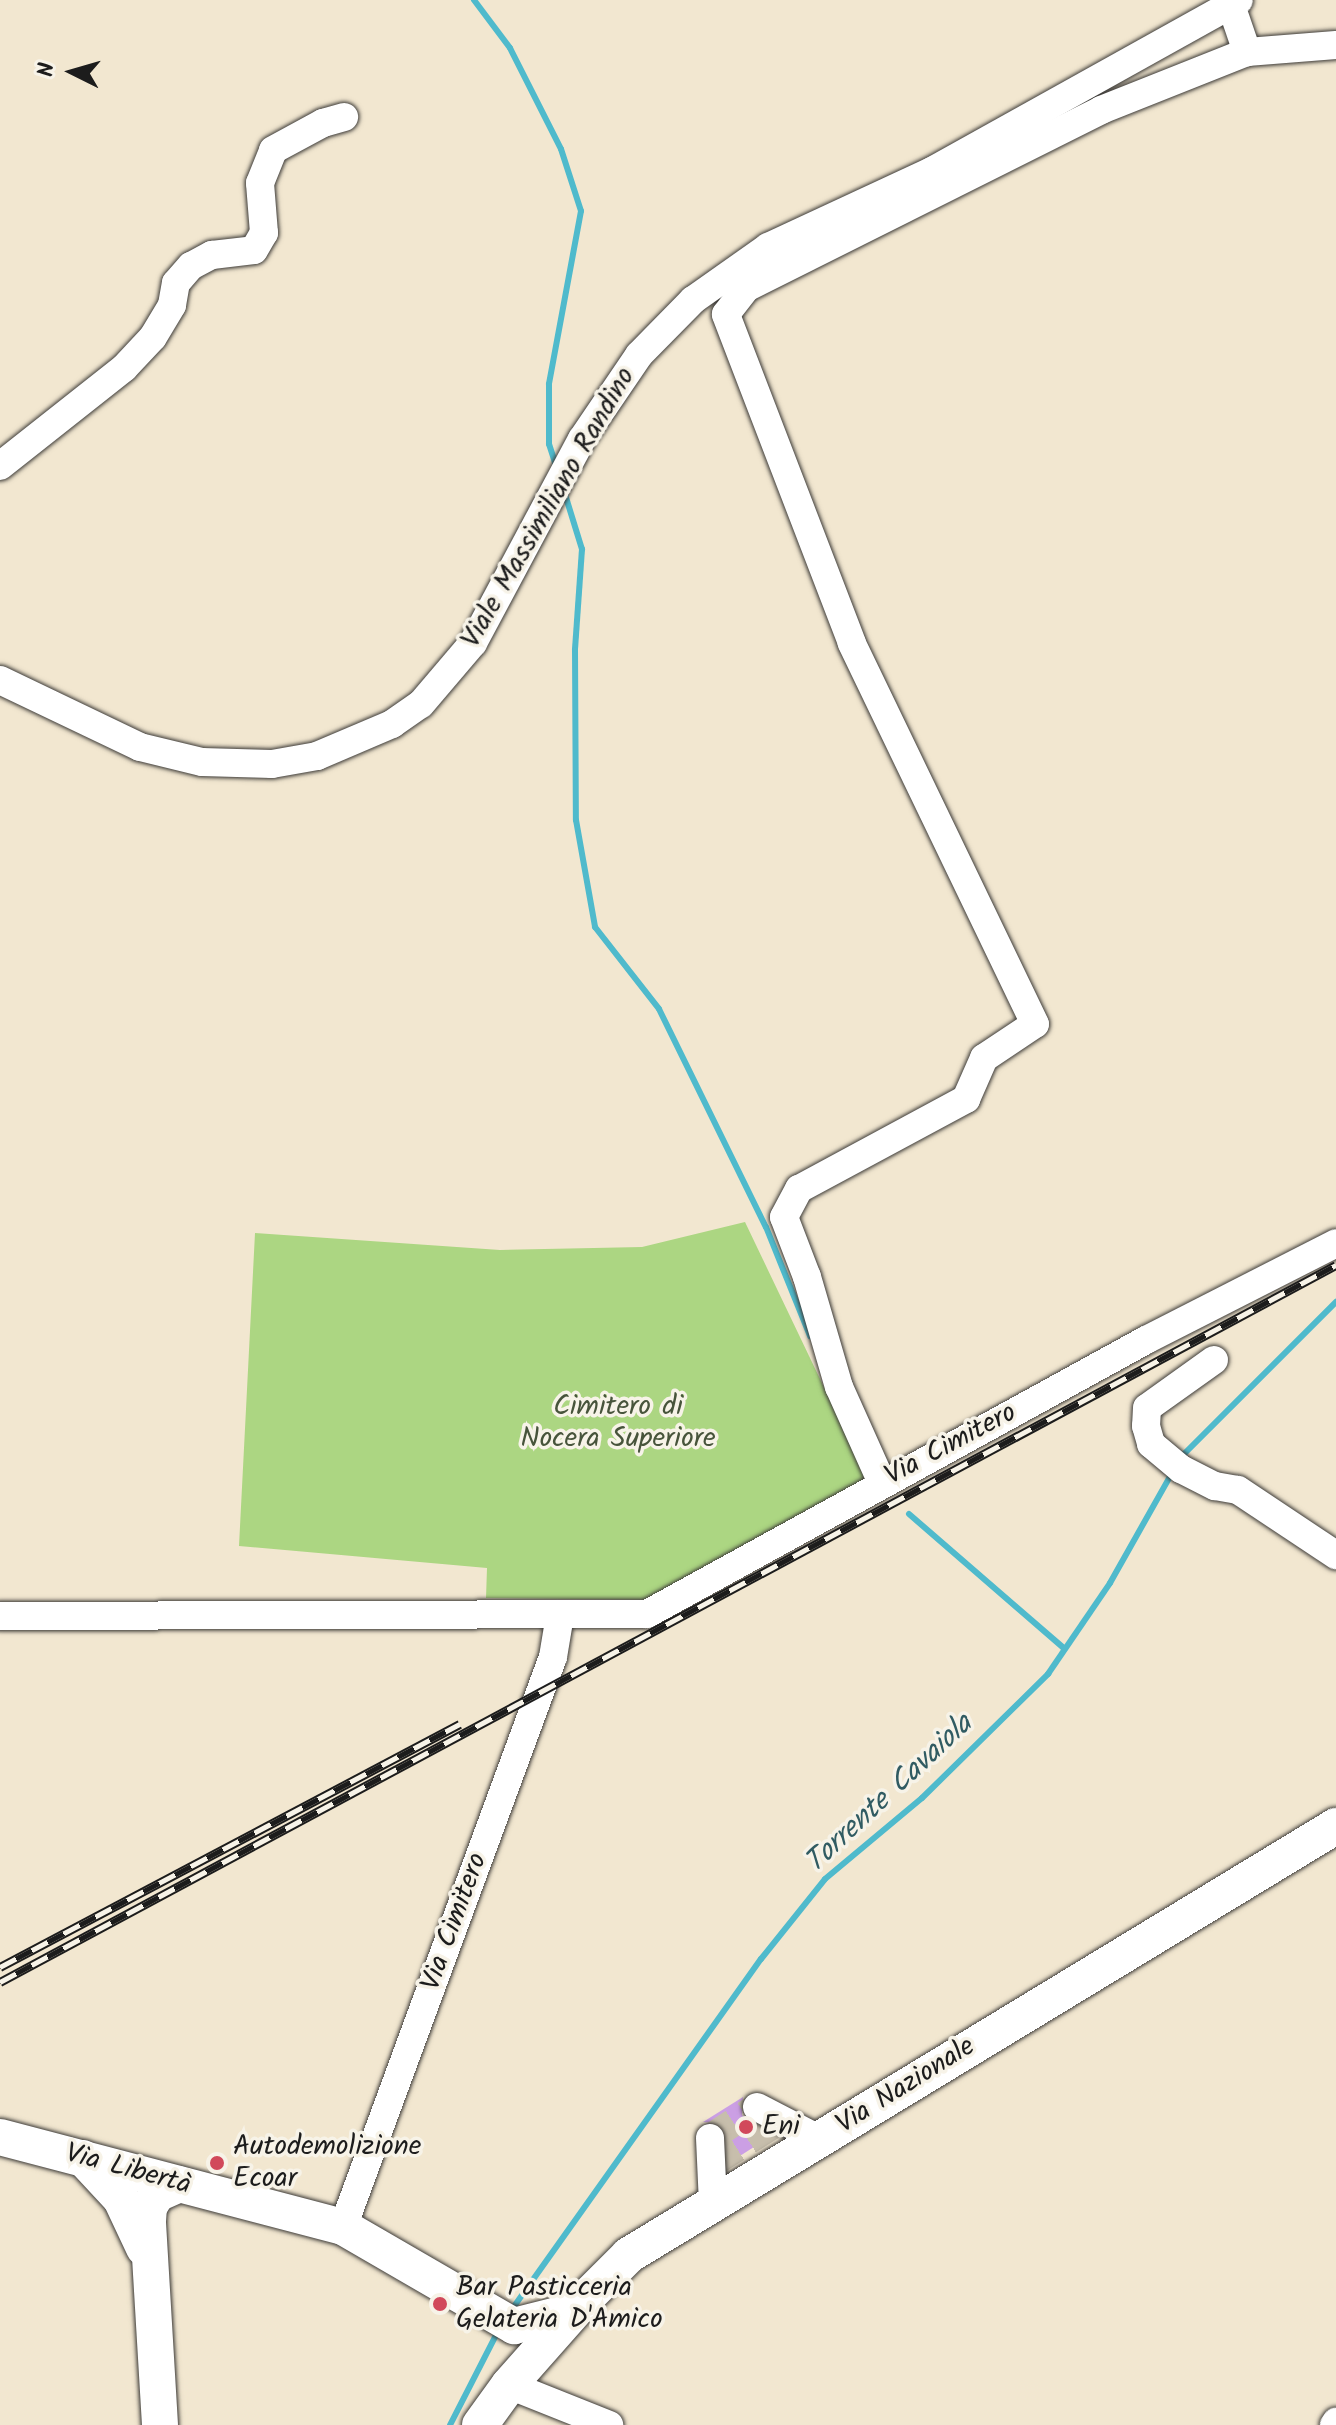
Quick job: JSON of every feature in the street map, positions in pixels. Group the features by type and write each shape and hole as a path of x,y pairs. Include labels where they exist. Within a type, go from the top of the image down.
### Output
{"main road":[{"name":"Via Nazionale","path":"480,2425 509,2385 585,2299 629,2255 1336,1826"},
{"name":"Via Libertà","path":"0,2137 343,2227 499,2316"},
{"path":"83,2158 121,2199 153,2270"},
{"path":"160,2425 149,2207 157,2194 179,2184"},
{"path":"509,2385 516,2359 499,2316 557,2315 585,2299"}],"street":[{"path":"1235,2 1247,52"},
{"name":"Viale Massimiliano Randino","path":"0,680 140,747 202,762 272,764 317,756 392,724 421,704 443,682 473,643 582,439 639,355 693,300 768,247 932,171 1235,2"},
{"path":"882,1483 839,1387 807,1277 784,1217 799,1189 966,1099 984,1058 1035,1024 852,643 726,314 746,288 1101,110 1247,52 1336,45"},
{"path":"0,466 124,368 153,337 172,305 176,283 191,266 212,255 254,250 264,233 260,183 273,150 323,123 344,117"},
{"name":"Via Cimitero","path":"0,1616 647,1614 1146,1340 1336,1243"},
{"path":"1214,1360 1147,1408 1146,1426 1151,1444 1173,1464 1215,1486 1238,1490 1336,1555"},
{"name":"Via Cimitero","path":"343,2227 553,1657 560,1615"},
{"path":"757,2107 819,2139"},
{"path":"710,2138 713,2204"},
{"path":"509,2385 609,2425"}],"green space":[{"name":"Cimitero di Nocera Superiore","path":"745,1222 864,1471 865,1482 663,1600 486,1598 487,1568 239,1546 255,1233 500,1250 642,1247"}],"building":[{"path":"743,2097 742,2115 762,2129 768,2138 729,2163 725,2130 717,2123 703,2122"}],"waterway":[{"path":"474,0 510,48 561,149 581,211 549,384 549,444 557,469"},
{"path":"564,491 582,549 575,650 576,820 595,927 659,1009 766,1227 810,1336"},
{"name":"Torrente Cavaiola","path":"1180,1458 1336,1302"},
{"name":"Torrente Cavaiola","path":"510,2312 761,1959 825,1879 922,1798 1048,1674 1110,1583 1173,1471"},
{"path":"909,1514 1065,1649"},
{"name":"Torrente Cavaiola","path":"450,2425 498,2331"}],"tunnel":[{"path":"710,2138 757,2107"},
{"path":"713,2163 781,2120"}],"railway":[{"path":"0,1982 1336,1265"},
{"path":"0,1967 460,1724"}],"place":[{"name":"Eni","path":"746,2127"},
{"name":"Autodemolizione Ecoar","path":"217,2163"},
{"name":"Bar Pasticceria Gelateria D'Amico","path":"440,2304"}]}
